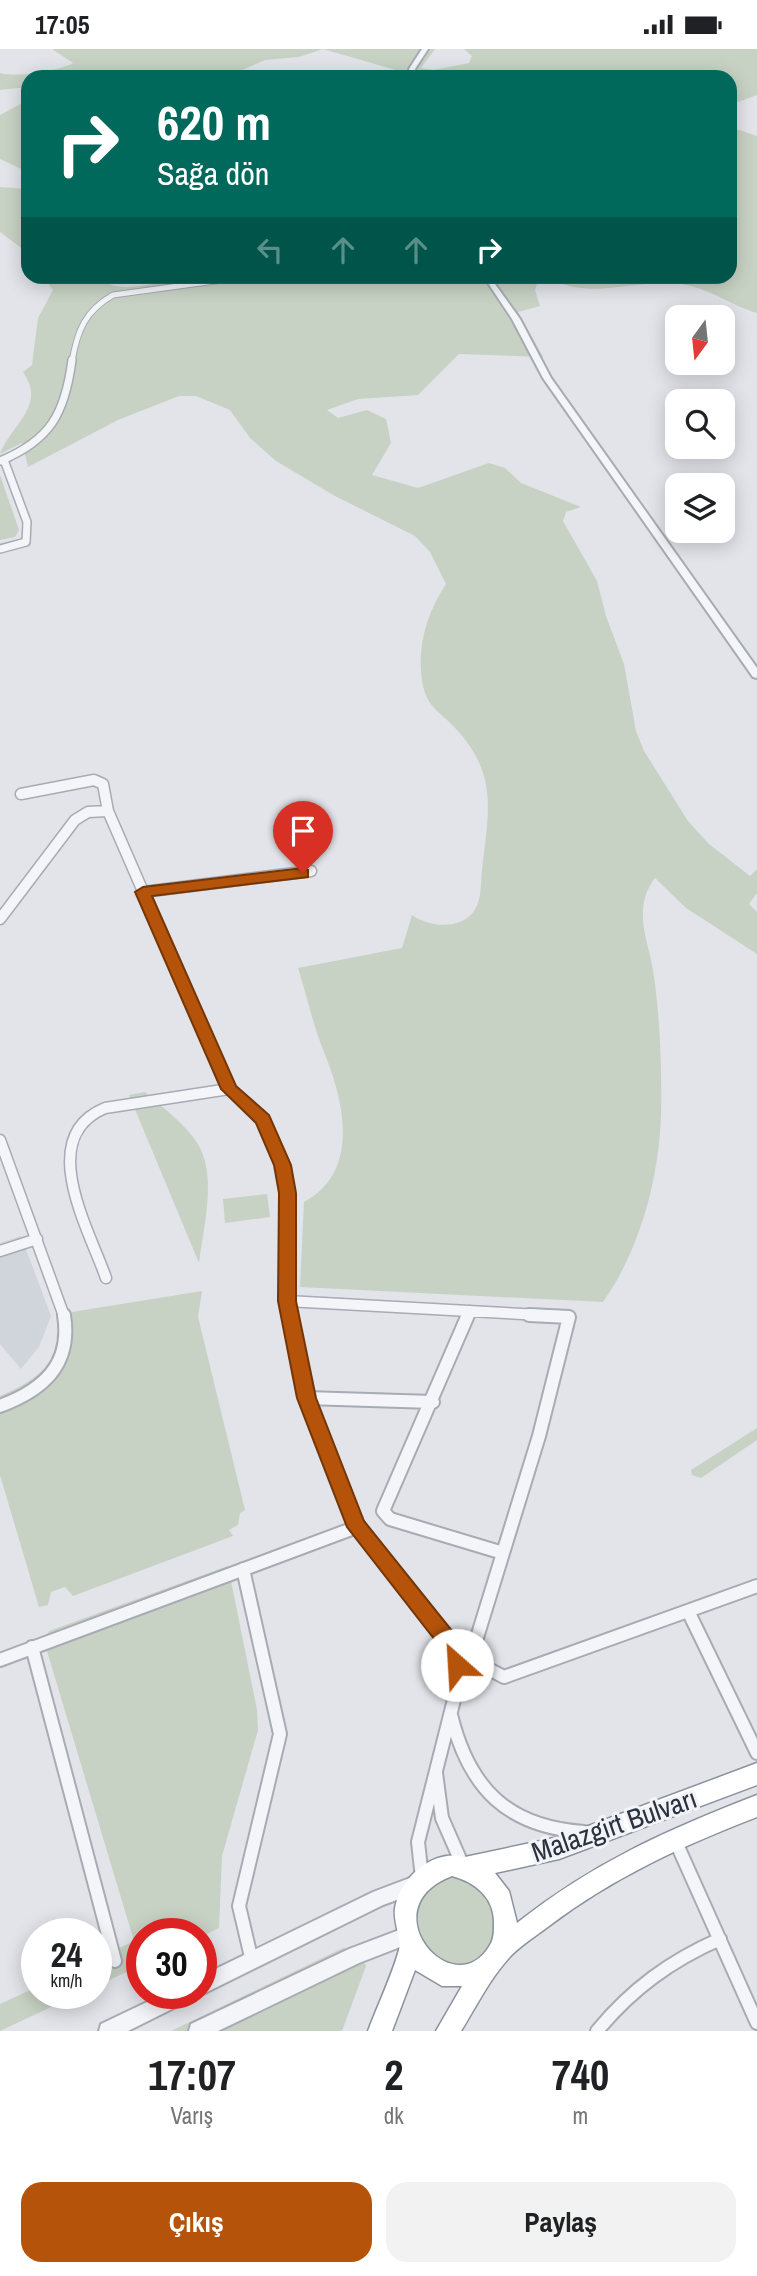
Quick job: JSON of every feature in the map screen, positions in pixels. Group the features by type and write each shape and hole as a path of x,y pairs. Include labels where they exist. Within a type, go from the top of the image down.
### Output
{"highway":[{"name":"Malazgirt Bulvarı","path":"465,1867 559,1849 757,1774"},
{"name":"Malazgirt Bulvarı","path":"494,1958 537,1920 586,1886 649,1850 757,1806"},
{"path":"380,2031 410,1942 407,1904 419,1882 441,1867 465,1867 486,1877 503,1903 505,1935 494,1958 448,2031"},
{"path":"410,1942 425,1963 443,1974 463,1975 494,1958"}],"street":[{"path":"412,70 425,49"},
{"path":"0,549 26,543 27,522 2,460 37,440 60,414 67,395 81,319 99,300 113,295 193,284"},
{"path":"492,284 516,319 547,378 757,674"},
{"path":"21,794 97,781 104,785 107,811 229,1089 263,1119 282,1165 287,1193 287,1301 306,1398 357,1527 454,1649 460,1676 418,1842 419,1882 379,1898 217,1978"},
{"path":"0,919 75,820 88,812 107,811"},
{"path":"143,892 311,871"},
{"path":"106,1278 69,1172 68,1153 79,1126 87,1117 105,1108 229,1089"},
{"path":"0,1140 65,1316 64,1347 55,1367 30,1395 0,1406"},
{"path":"0,1251 37,1239"},
{"path":"287,1301 569,1317 539,1436 475,1644 479,1662 487,1671 504,1677 757,1586"},
{"path":"470,1311 433,1402 384,1507 384,1514 390,1519 503,1553"},
{"path":"306,1398 433,1402"},
{"path":"0,1660 357,1527"},
{"path":"243,1569 280,1734 239,1906 252,1961"},
{"path":"688,1611 757,1753"},
{"path":"32,1647 115,1961"},
{"path":"457,1665 479,1662"},
{"path":"451,1711 467,1766 479,1786 498,1805 519,1818 545,1828 577,1833 608,1830"},
{"path":"436,1769 442,1818 465,1867"},
{"path":"675,1839 720,1939 752,1995 757,2023"},
{"path":"597,2031 630,1994 660,1969 676,1958 720,1939"},
{"path":"198,2031 355,1955 410,1942"},
{"path":"108,2031 153,2009"}],"shaded area":[{"path":"21,1236 51,1316 39,1347 21,1369 0,1344 0,1243"}],"green space":[{"path":"52,49 323,49 299,57 265,60 242,70 53,70 73,63"},
{"path":"323,49 435,49 421,68 433,70 396,70"},
{"path":"464,49 757,49 757,95 737,102 737,70 433,70 469,63 472,56"},
{"path":"0,73 21,75 21,88 0,90"},
{"path":"21,104 21,169 0,159 0,115"},
{"path":"737,129 757,136 757,313 681,284 737,284"},
{"path":"0,187 21,188 21,248 0,232"},
{"path":"48,284 110,284 124,287 153,284 537,284 535,290 540,306 518,312 543,357 459,354 418,395 358,399 327,410 338,418 367,410 386,419 391,443 372,475 418,488 489,463 505,468 521,483 581,507 566,512 563,521 597,581 606,616 624,664 636,731 644,751 688,821 709,844 750,876 757,869 757,893 749,904 757,912 757,954 686,908 655,878 646,894 643,907 644,926 655,982 660,1040 659,1139 652,1188 637,1237 616,1282 603,1302 300,1287 304,1202 322,1189 334,1172 341,1154 343,1134 337,1092 298,968 402,948 412,915 436,924 456,923 469,917 479,899 488,813 485,780 470,747 430,703 422,680 421,654 425,630 446,584 430,552 415,536 335,496 276,461 250,438 230,410 196,396 179,396 118,420 28,467 22,443 0,454 29,405 29,384 23,372 32,365 38,318 53,290"},
{"path":"563,284 647,284 596,289"},
{"path":"0,475 19,530 15,537 0,540"},
{"path":"145,1092 188,1131 199,1146 204,1159 208,1188 199,1263 129,1095"},
{"path":"267,1194 270,1217 225,1223 223,1199"},
{"path":"202,1291 198,1317 245,1510 240,1513 238,1525 229,1530 233,1536 73,1596 65,1587 51,1592 48,1605 39,1607 0,1475 0,1396 28,1382 48,1365 61,1342 72,1312"},
{"path":"757,1428 757,1440 701,1478 692,1475 691,1470"},
{"path":"228,1566 257,1710 258,1730 222,1856 219,1928 217,1929 217,1918 127,1918 44,1641 49,1631"},
{"path":"450,1877 468,1881 479,1889 491,1907 494,1922 492,1937 486,1949 465,1964 451,1964 429,1951 420,1936 416,1919 423,1894"},
{"path":"126,1945 126,1972 112,1979 112,1951"},
{"path":"343,1948 357,1953 366,1966 342,2031 171,2031"},
{"path":"21,1994 21,2009 47,2009 0,2031 0,2004"}],"route":[{"path":"303,873 143,892 229,1089 263,1119 282,1165 287,1193 287,1301 306,1398 357,1527 454,1649 457,1665"}]}
